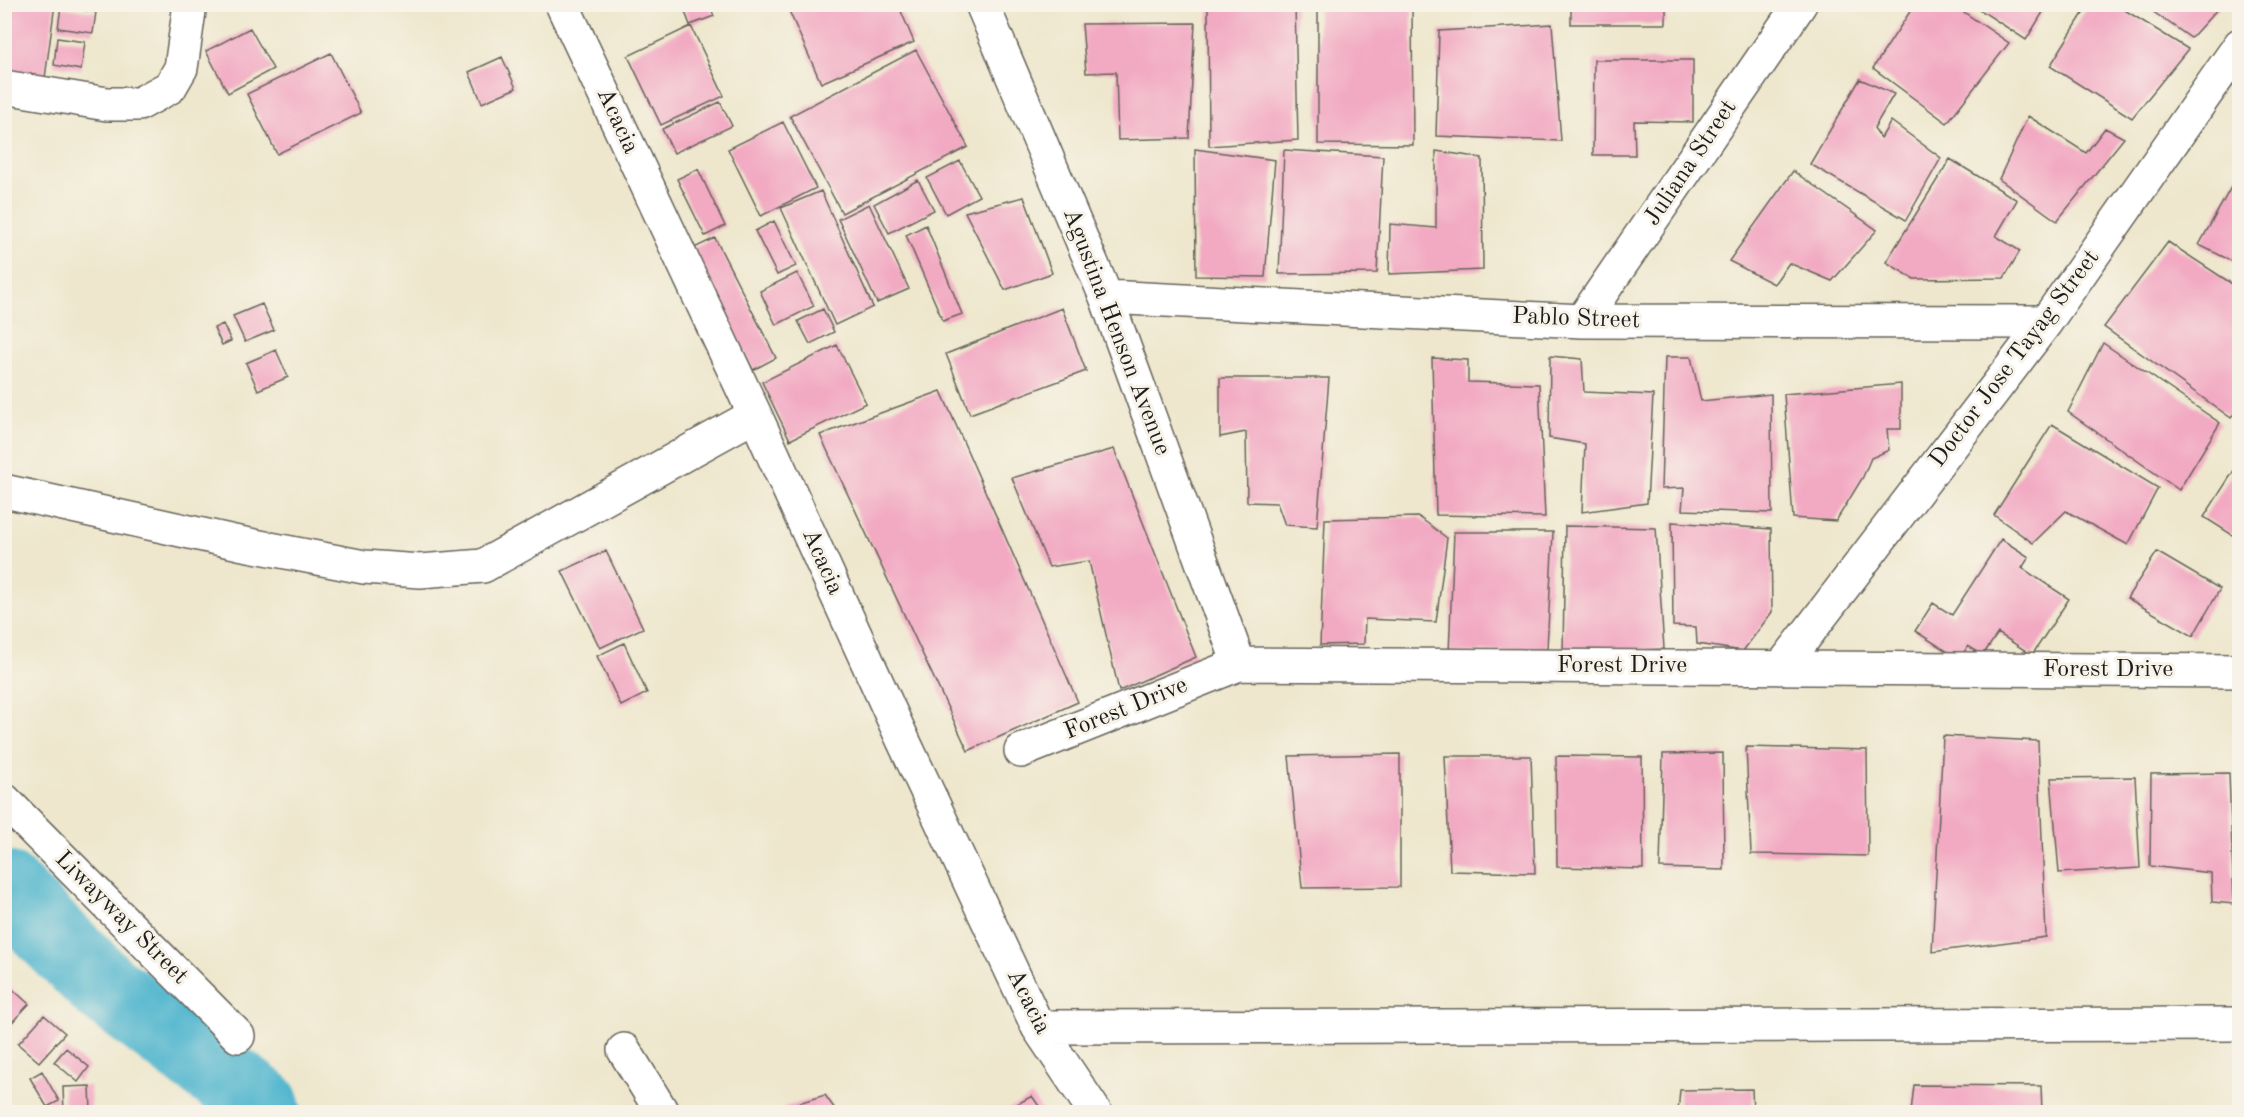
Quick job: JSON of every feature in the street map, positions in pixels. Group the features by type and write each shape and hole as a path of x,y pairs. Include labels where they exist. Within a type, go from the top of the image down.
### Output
{"street":[{"path":"4,87 107,104 139,104 170,87 181,68 190,4"},
{"name":"Acacia","path":"562,4 1038,1027 1095,1113"},
{"name":"Agustina Henson Avenue","path":"982,4 1106,297 1239,664"},
{"name":"Juliana Street","path":"1582,321 1800,4"},
{"name":"Doctor Jose Tayag Street","path":"1781,668 2046,322 2240,45"},
{"name":"Pablo Street","path":"1106,297 1582,321 2046,322"},
{"path":"4,491 239,543 364,567 420,571 483,566 755,415"},
{"name":"Forest Drive","path":"1021,751 1239,664 1781,668 2236,666"},
{"name":"Liwayway Street","path":"4,800 238,1036"},
{"path":"1038,1027 2240,1024"},
{"path":"624,1050 662,1113"}],"building":[{"path":"4,4 55,4 45,78 4,72"},
{"path":"682,4 709,4 714,16 690,25"},
{"path":"786,4 898,4 914,42 821,83"},
{"path":"1208,4 1295,4 1298,140 1209,146"},
{"path":"1318,4 1412,4 1413,145 1318,144"},
{"path":"1571,4 1666,4 1666,24 1571,24"},
{"path":"1915,4 1952,4 2009,43 1947,123 1873,68"},
{"path":"1971,4 2048,4 2026,40"},
{"path":"2089,4 2115,4 2188,49 2132,118 2050,66"},
{"path":"2142,4 2222,4 2191,38"},
{"path":"61,7 96,12 93,33 58,28"},
{"path":"1195,23 1189,138 1118,140 1116,72 1086,73 1082,24"},
{"path":"1552,24 1561,141 1436,136 1439,31"},
{"path":"691,26 724,96 661,125 628,56"},
{"path":"250,28 273,69 228,93 206,51"},
{"path":"57,38 85,42 81,70 54,65"},
{"path":"916,50 968,147 842,213 790,116"},
{"path":"331,53 361,113 277,154 247,94"},
{"path":"502,57 516,88 482,103 469,72"},
{"path":"1594,60 1693,60 1693,122 1634,121 1635,155 1593,155"},
{"path":"1860,79 1894,94 1874,128 1881,138 1891,121 1941,158 1906,220 1810,164"},
{"path":"720,102 732,126 674,153 662,129"},
{"path":"2028,116 2086,153 2105,128 2124,138 2057,221 1999,179"},
{"path":"783,122 816,188 761,216 728,149"},
{"path":"1195,149 1275,160 1265,277 1196,276"},
{"path":"1284,150 1383,156 1377,273 1279,274"},
{"path":"1436,151 1482,158 1483,270 1389,274 1390,224 1436,228"},
{"path":"1950,159 2017,200 1996,236 2020,251 2004,278 1914,279 1886,262"},
{"path":"960,161 979,196 946,214 927,178"},
{"path":"698,169 725,226 705,236 677,179"},
{"path":"1793,171 1877,230 1832,281 1789,263 1774,284 1729,261"},
{"path":"2240,171 2240,265 2199,245"},
{"path":"918,180 934,210 889,233 874,204"},
{"path":"821,191 873,307 835,325 781,208"},
{"path":"1024,197 1052,273 1005,290 965,212"},
{"path":"869,204 909,289 877,303 838,219"},
{"path":"774,221 796,266 777,275 755,231"},
{"path":"926,225 962,314 943,321 906,235"},
{"path":"715,238 776,358 753,370 692,249"},
{"path":"2168,242 2240,289 2240,405 2231,418 2104,327"},
{"path":"797,273 814,306 776,325 760,291"},
{"path":"262,304 274,330 245,342 233,316"},
{"path":"1062,308 1086,371 970,414 946,354"},
{"path":"823,309 834,332 810,344 798,321"},
{"path":"223,324 231,341 222,345 214,328"},
{"path":"2103,343 2220,423 2179,490 2068,412"},
{"path":"837,345 866,403 790,440 762,382"},
{"path":"276,350 288,377 258,390 246,363"},
{"path":"1550,356 1582,359 1584,392 1653,395 1647,503 1582,512 1585,444 1549,438"},
{"path":"1665,357 1691,357 1701,401 1771,394 1772,513 1682,510 1684,488 1661,489"},
{"path":"1432,358 1468,360 1468,382 1539,384 1545,517 1436,515"},
{"path":"1220,378 1329,378 1317,527 1285,525 1277,503 1247,502 1246,432 1220,437"},
{"path":"1901,384 1901,429 1887,429 1889,450 1871,458 1863,477 1836,521 1793,518 1784,394"},
{"path":"941,391 1078,702 968,751 820,435"},
{"path":"2052,424 2158,488 2128,545 2066,511 2033,543 1994,515"},
{"path":"1114,449 1196,657 1119,691 1089,561 1049,567 1012,478"},
{"path":"2240,461 2240,540 2204,517"},
{"path":"1419,517 1447,538 1436,622 1365,619 1364,644 1320,645 1325,519"},
{"path":"1672,522 1771,529 1772,612 1743,651 1697,644 1696,627 1673,626"},
{"path":"1565,526 1656,528 1664,649 1563,653"},
{"path":"1454,532 1553,532 1547,649 1449,653"},
{"path":"2001,539 2029,557 2022,568 2069,599 2032,655 1998,633 1983,655 1968,646 1959,659 1915,631 1933,603 1952,615"},
{"path":"606,551 643,628 600,648 562,571"},
{"path":"2157,552 2220,589 2193,636 2127,598"},
{"path":"624,643 647,693 621,706 597,656"},
{"path":"1943,736 2038,741 2046,937 1932,952"},
{"path":"1746,747 1867,750 1868,856 1751,854"},
{"path":"1723,753 1724,870 1660,868 1663,754"},
{"path":"1400,754 1400,887 1302,888 1289,756"},
{"path":"1445,756 1531,756 1535,873 1450,871"},
{"path":"1556,756 1642,757 1643,869 1557,867"},
{"path":"2229,773 2234,904 2212,902 2211,873 2150,866 2151,774"},
{"path":"2135,777 2140,868 2059,873 2051,778"},
{"path":"9,986 29,1004 4,1031 4,991"},
{"path":"44,1015 65,1033 39,1062 18,1044"},
{"path":"66,1048 89,1067 78,1082 54,1062"},
{"path":"42,1071 59,1101 47,1107 30,1078"},
{"path":"1914,1085 2041,1086 2042,1112 1911,1112"},
{"path":"90,1086 91,1112 64,1112 63,1087"},
{"path":"1752,1089 1753,1112 1678,1112 1680,1090"},
{"path":"825,1095 837,1112 782,1112 785,1107"},
{"path":"1032,1096 1043,1112 1003,1112"}],"waterway":[{"path":"4,888 104,987 262,1105 264,1112"}]}
